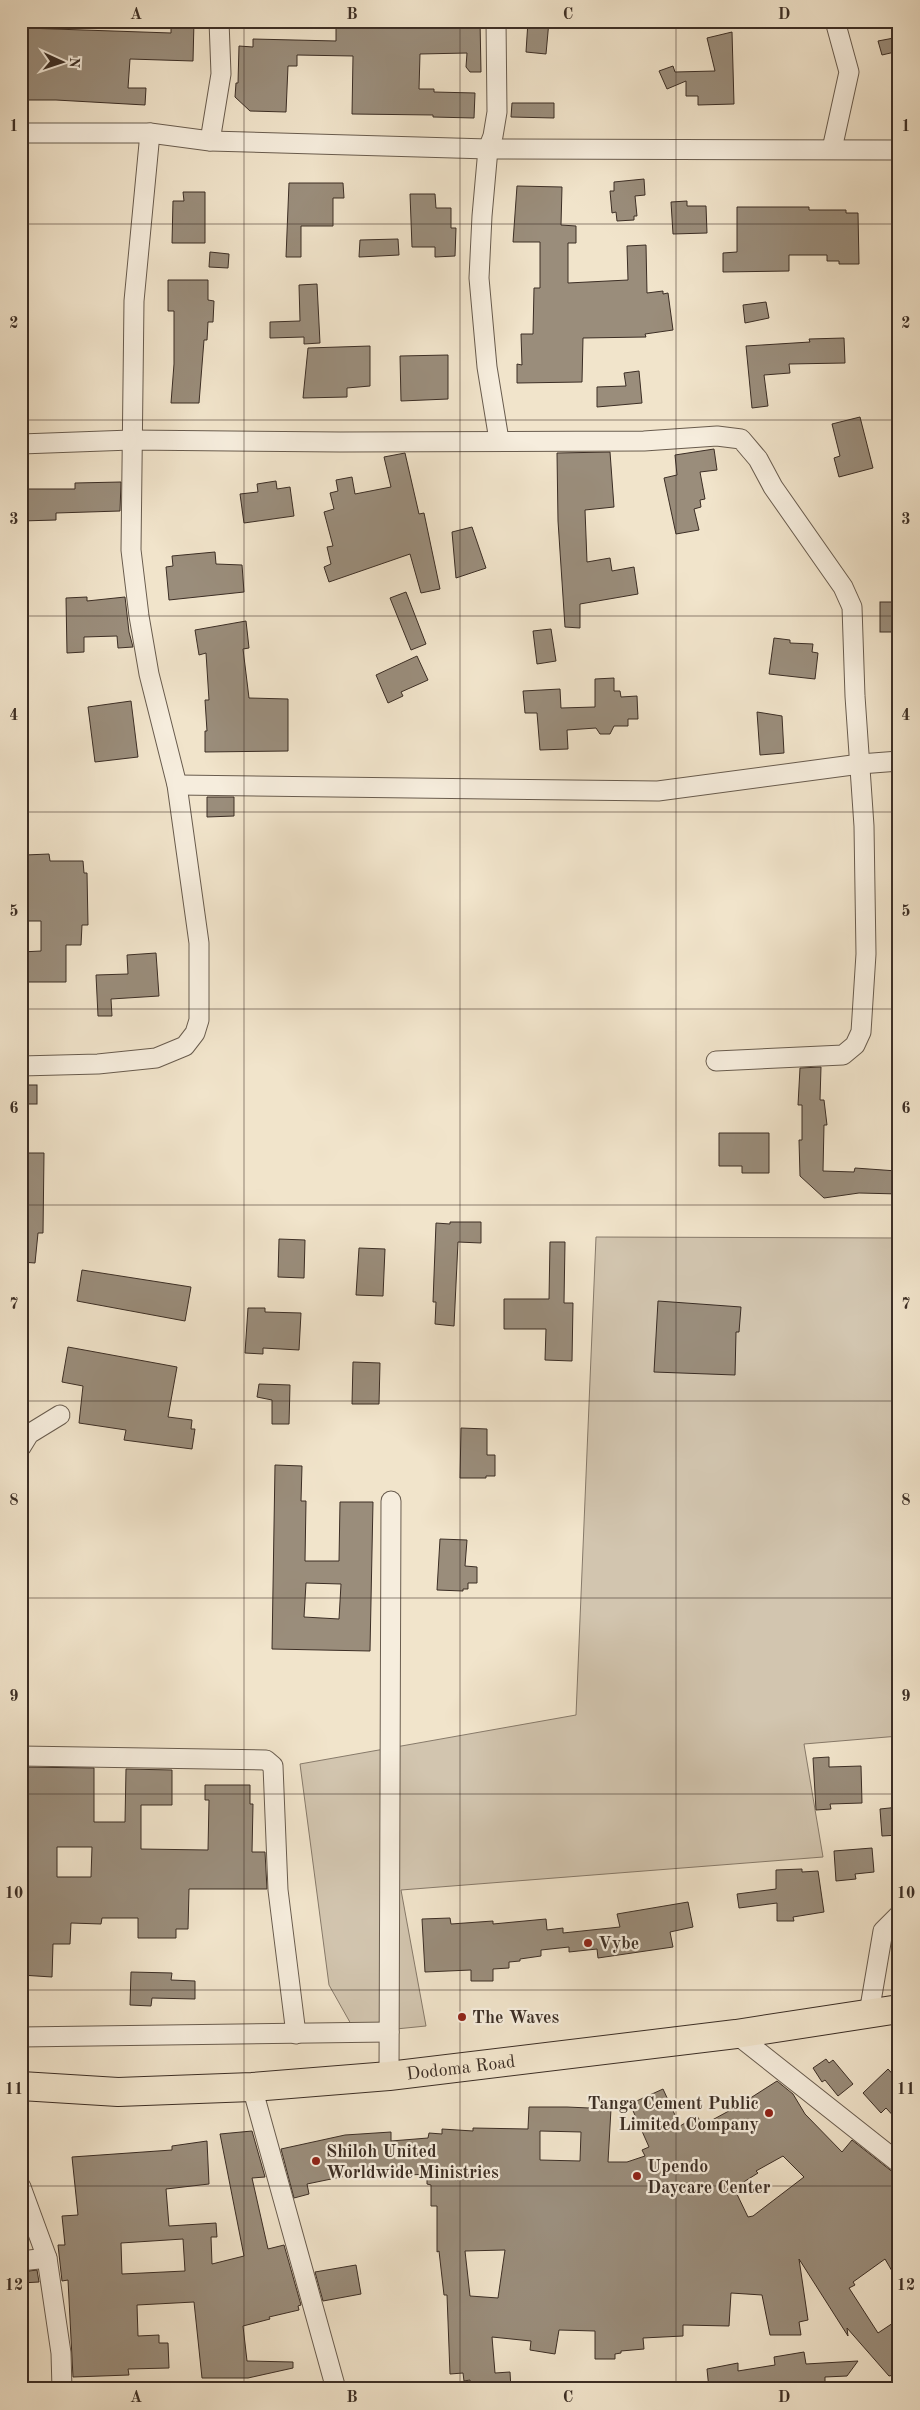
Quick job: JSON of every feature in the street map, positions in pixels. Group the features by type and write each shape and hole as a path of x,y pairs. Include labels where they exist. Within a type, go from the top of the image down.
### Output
{"highway":[{"name":"Dodoma Road","path":"21,2086 118,2092 252,2087 389,2076 736,2034 899,2009"}],"street":[{"path":"210,141 222,74 219,21"},
{"path":"496,21 497,112 493,136 488,149 479,278 487,367 499,440"},
{"path":"832,149 849,72 835,21"},
{"path":"21,133 150,133 210,141 488,149 899,150"},
{"path":"21,1066 98,1064 156,1058 185,1046 195,1033 199,1020 199,944 177,785 149,674 139,616 131,550 134,301 150,133"},
{"path":"21,444 131,440 330,442 644,441 717,436 741,439 758,459 773,487 843,587 852,608 855,696 864,826 866,954 861,1032 854,1045 843,1055 716,1061"},
{"path":"177,785 658,791 860,764 899,761"},
{"path":"21,1447 29,1434 60,1415"},
{"path":"389,2076 391,1501"},
{"path":"21,1756 266,1760 273,1766 278,1890 296,2034"},
{"path":"869,2014 883,1930 899,1915"},
{"path":"21,2037 389,2032"},
{"path":"736,2034 899,2163"},
{"path":"252,2087 336,2389"},
{"path":"21,2187 47,2258 61,2353 62,2389"},
{"path":"21,2261 47,2258"}],"shaded area":[{"path":"596,1237 899,1238 899,1736 804,1744 823,1857 401,1890 426,2026 356,2033 329,1985 300,1764 576,1715"}],"building":[{"path":"171,21 194,21 193,61 130,59 128,88 146,88 145,105 21,100 25,28 171,33"},
{"path":"336,21 480,21 481,72 470,72 466,67 467,53 420,54 419,89 434,89 434,92 475,93 474,118 433,117 433,115 352,114 353,56 297,55 297,66 288,66 286,112 250,111 235,97 236,83 238,83 239,46 253,47 253,39 336,41"},
{"path":"528,21 549,21 546,54 526,52"},
{"path":"732,32 734,104 698,105 698,96 686,96 686,81 667,89 659,71 673,66 675,72 715,71 707,38"},
{"path":"899,37 899,51 882,55 878,41"},
{"path":"512,103 554,103 554,118 511,117"},
{"path":"644,179 645,195 635,196 637,216 634,216 634,220 617,221 616,212 612,213 610,191 614,191 614,182"},
{"path":"289,183 343,183 344,198 333,198 333,226 301,226 301,257 286,257"},
{"path":"517,186 562,187 561,225 576,226 576,243 568,243 568,283 628,280 627,246 646,245 647,293 663,291 663,294 668,293 673,330 645,334 646,337 583,338 582,382 517,383 517,364 522,365 521,334 533,334 534,288 540,288 540,242 513,242"},
{"path":"183,192 205,192 205,243 172,243 173,201 184,201"},
{"path":"410,194 435,194 436,208 451,208 451,228 456,228 455,256 435,257 435,247 412,247"},
{"path":"687,201 687,206 706,206 707,233 673,234 671,202"},
{"path":"737,207 809,207 809,210 846,210 846,213 858,213 859,264 839,264 839,261 827,261 827,255 789,255 789,271 723,272 723,253 737,252"},
{"path":"398,239 399,255 359,257 360,240"},
{"path":"210,252 229,254 228,268 209,267"},
{"path":"168,280 208,280 208,300 214,301 213,322 208,322 207,340 204,340 199,403 171,403 174,364 174,311 168,311"},
{"path":"317,284 320,343 304,344 304,337 270,338 270,322 300,321 299,285"},
{"path":"766,302 769,318 745,323 743,305"},
{"path":"844,338 845,363 789,364 790,373 764,375 768,406 752,408 746,346 810,342 809,339"},
{"path":"370,346 370,386 347,388 347,397 303,398 308,348"},
{"path":"448,355 448,399 401,401 400,356"},
{"path":"639,371 642,403 597,407 597,387 626,386 624,373"},
{"path":"860,417 873,468 839,477 834,458 840,456 832,424"},
{"path":"714,449 717,470 700,472 705,499 700,500 701,507 694,509 699,530 676,534 664,478 677,475 675,455"},
{"path":"610,452 614,507 585,510 587,562 610,558 612,571 634,567 638,594 580,604 580,628 565,627 558,521 557,453"},
{"path":"405,453 419,514 424,513 440,589 421,593 410,554 329,582 324,567 331,564 327,547 333,546 324,512 334,509 330,493 338,491 336,480 352,477 355,494 391,487 384,457"},
{"path":"276,481 277,489 290,487 294,516 244,523 240,494 258,492 257,484"},
{"path":"121,482 120,511 56,513 56,520 21,521 21,489 75,489 75,483"},
{"path":"472,527 486,568 456,578 452,532"},
{"path":"215,552 216,564 242,565 244,592 169,600 166,567 173,566 172,556"},
{"path":"406,592 426,644 411,650 390,598"},
{"path":"87,597 87,601 125,597 129,632 133,647 118,648 117,636 84,637 84,652 67,653 66,598"},
{"path":"880,602 899,602 899,632 880,632"},
{"path":"246,621 249,648 243,649 249,698 288,699 288,751 205,752 205,731 207,731 205,700 209,700 206,653 199,655 195,630"},
{"path":"551,629 556,661 537,664 533,631"},
{"path":"774,638 790,640 790,643 813,644 812,652 818,653 815,679 769,674"},
{"path":"417,656 428,680 401,692 403,696 388,703 376,675"},
{"path":"614,678 614,691 620,691 621,697 637,696 638,719 628,719 628,726 614,726 610,734 600,734 596,728 567,730 568,749 540,750 537,713 525,713 523,691 560,689 561,708 595,707 595,679"},
{"path":"131,701 138,757 95,762 88,707"},
{"path":"757,712 782,716 784,753 760,755"},
{"path":"207,797 234,797 234,816 207,817"},
{"path":"49,854 50,861 83,861 84,873 87,873 88,925 82,925 81,945 66,945 66,982 21,982 21,952 41,951 41,921 25,921 25,855"},
{"path":"156,953 159,996 111,999 112,1016 98,1016 96,975 128,974 127,955"},
{"path":"821,1067 820,1100 824,1100 827,1125 824,1125 823,1171 854,1172 855,1168 897,1171 899,1194 859,1193 824,1198 800,1176 799,1140 802,1140 802,1105 798,1105 800,1068"},
{"path":"21,1085 37,1085 37,1104 21,1104"},
{"path":"719,1133 769,1133 769,1173 742,1173 742,1166 719,1166"},
{"path":"21,1153 44,1153 43,1233 38,1233 35,1263 21,1262"},
{"path":"450,1222 481,1222 481,1243 458,1242 454,1326 435,1324 436,1302 433,1302 436,1223 450,1224"},
{"path":"279,1239 305,1240 304,1278 278,1277"},
{"path":"550,1242 565,1242 564,1303 573,1303 572,1361 545,1360 546,1329 504,1329 504,1299 549,1299"},
{"path":"359,1248 385,1249 383,1296 356,1295"},
{"path":"82,1270 191,1287 185,1321 77,1301"},
{"path":"658,1301 741,1307 739,1332 736,1332 735,1375 654,1372"},
{"path":"248,1308 265,1308 265,1312 301,1313 299,1350 263,1348 263,1354 245,1353"},
{"path":"68,1347 177,1367 168,1417 192,1420 191,1429 195,1429 192,1449 124,1440 126,1430 79,1423 83,1386 62,1382"},
{"path":"353,1362 380,1363 379,1404 352,1404"},
{"path":"259,1384 290,1385 289,1424 272,1424 272,1400 257,1397"},
{"path":"461,1428 487,1429 487,1455 495,1455 495,1476 460,1478"},
{"path":"275,1465 302,1466 301,1501 306,1501 305,1561 339,1561 340,1502 373,1502 370,1651 272,1649","holes":["306,1583 341,1584 339,1619 304,1617"]},
{"path":"440,1539 467,1540 465,1566 477,1567 477,1583 468,1583 468,1589 463,1589 463,1591 437,1590"},
{"path":"829,1757 829,1767 861,1766 862,1803 830,1804 831,1809 816,1810 813,1758"},
{"path":"21,1767 94,1768 94,1822 125,1822 126,1769 172,1770 172,1805 141,1805 141,1849 208,1850 209,1800 205,1800 205,1785 250,1785 250,1804 253,1804 252,1852 265,1852 267,1889 189,1889 188,1929 176,1929 176,1938 138,1938 138,1918 102,1918 101,1924 71,1923 70,1944 53,1944 52,1977 21,1975","holes":["57,1847 92,1847 91,1877 57,1877"]},
{"path":"899,1807 899,1835 882,1836 880,1809"},
{"path":"872,1848 874,1872 855,1874 856,1879 836,1881 834,1851"},
{"path":"802,1869 802,1872 818,1871 824,1912 793,1917 794,1921 777,1921 777,1903 739,1908 737,1894 776,1889 776,1870"},
{"path":"688,1902 693,1927 670,1932 673,1947 598,1958 597,1949 569,1952 569,1947 541,1950 541,1956 509,1962 509,1968 493,1969 493,1981 471,1981 471,1970 425,1972 422,1919 450,1918 451,1924 493,1921 493,1924 546,1919 547,1930 563,1928 563,1933 620,1927 617,1914"},
{"path":"131,1972 172,1973 171,1980 195,1981 195,1999 152,1998 151,2006 130,2005"},
{"path":"826,2059 829,2063 833,2060 853,2084 838,2096 825,2080 822,2082 813,2068"},
{"path":"888,2069 899,2081 899,2122 886,2108 881,2113 863,2093"},
{"path":"777,2081 793,2094 805,2114 842,2152 852,2140 899,2177 899,2283 885,2259 853,2282 855,2285 849,2288 878,2333 899,2319 899,2374 889,2376 847,2328 848,2336 799,2259 808,2320 799,2322 801,2335 770,2335 762,2295 731,2293 729,2326 683,2325 683,2336 643,2338 644,2349 621,2351 621,2353 615,2354 615,2359 595,2359 595,2331 559,2330 555,2354 530,2350 531,2341 492,2337 495,2373 510,2372 511,2389 470,2389 470,2380 464,2381 463,2373 450,2374 447,2295 444,2295 439,2251 437,2252 437,2206 431,2206 431,2185 427,2184 427,2174 375,2177 375,2170 307,2184 309,2194 294,2198 281,2149 345,2135 391,2132 391,2141 428,2138 429,2133 442,2134 442,2129 473,2131 473,2128 528,2129 529,2107 567,2107 611,2109 608,2162 627,2162 645,2156 642,2150 649,2147 630,2104 663,2089 680,2126 697,2116 703,2125 738,2106","holes":["540,2131 581,2132 580,2161 540,2160","783,2156 804,2177 753,2216 748,2217 734,2188 758,2173 756,2171","505,2250 498,2298 470,2296 465,2251"]},
{"path":"252,2131 265,2177 252,2178 268,2249 284,2245 301,2305 298,2306 299,2310 269,2317 270,2319 243,2326 247,2361 293,2362 293,2368 248,2378 202,2378 194,2302 137,2305 138,2336 159,2335 159,2343 168,2343 169,2368 128,2369 129,2375 73,2377 68,2280 62,2281 58,2245 65,2245 62,2216 78,2215 72,2157 172,2150 172,2146 207,2141 209,2184 166,2189 169,2226 216,2223 217,2237 211,2237 212,2264 244,2256 220,2134","holes":["183,2239 185,2271 122,2274 121,2243"]},
{"path":"356,2265 361,2294 323,2301 315,2272"},
{"path":"37,2270 39,2282 21,2283 21,2272"},
{"path":"804,2352 806,2364 858,2361 847,2376 825,2377 825,2389 709,2389 707,2369 738,2363 738,2371 775,2365 774,2357"}],"place":[{"name":"Vybe","path":"588,1943"},
{"name":"The Waves","path":"462,2017"},
{"name":"Tanga Cement Public Limited Company","path":"769,2113"},
{"name":"Shiloh United Worldwide Ministries","path":"316,2161"},
{"name":"Upendo Daycare Center","path":"637,2176"}]}
